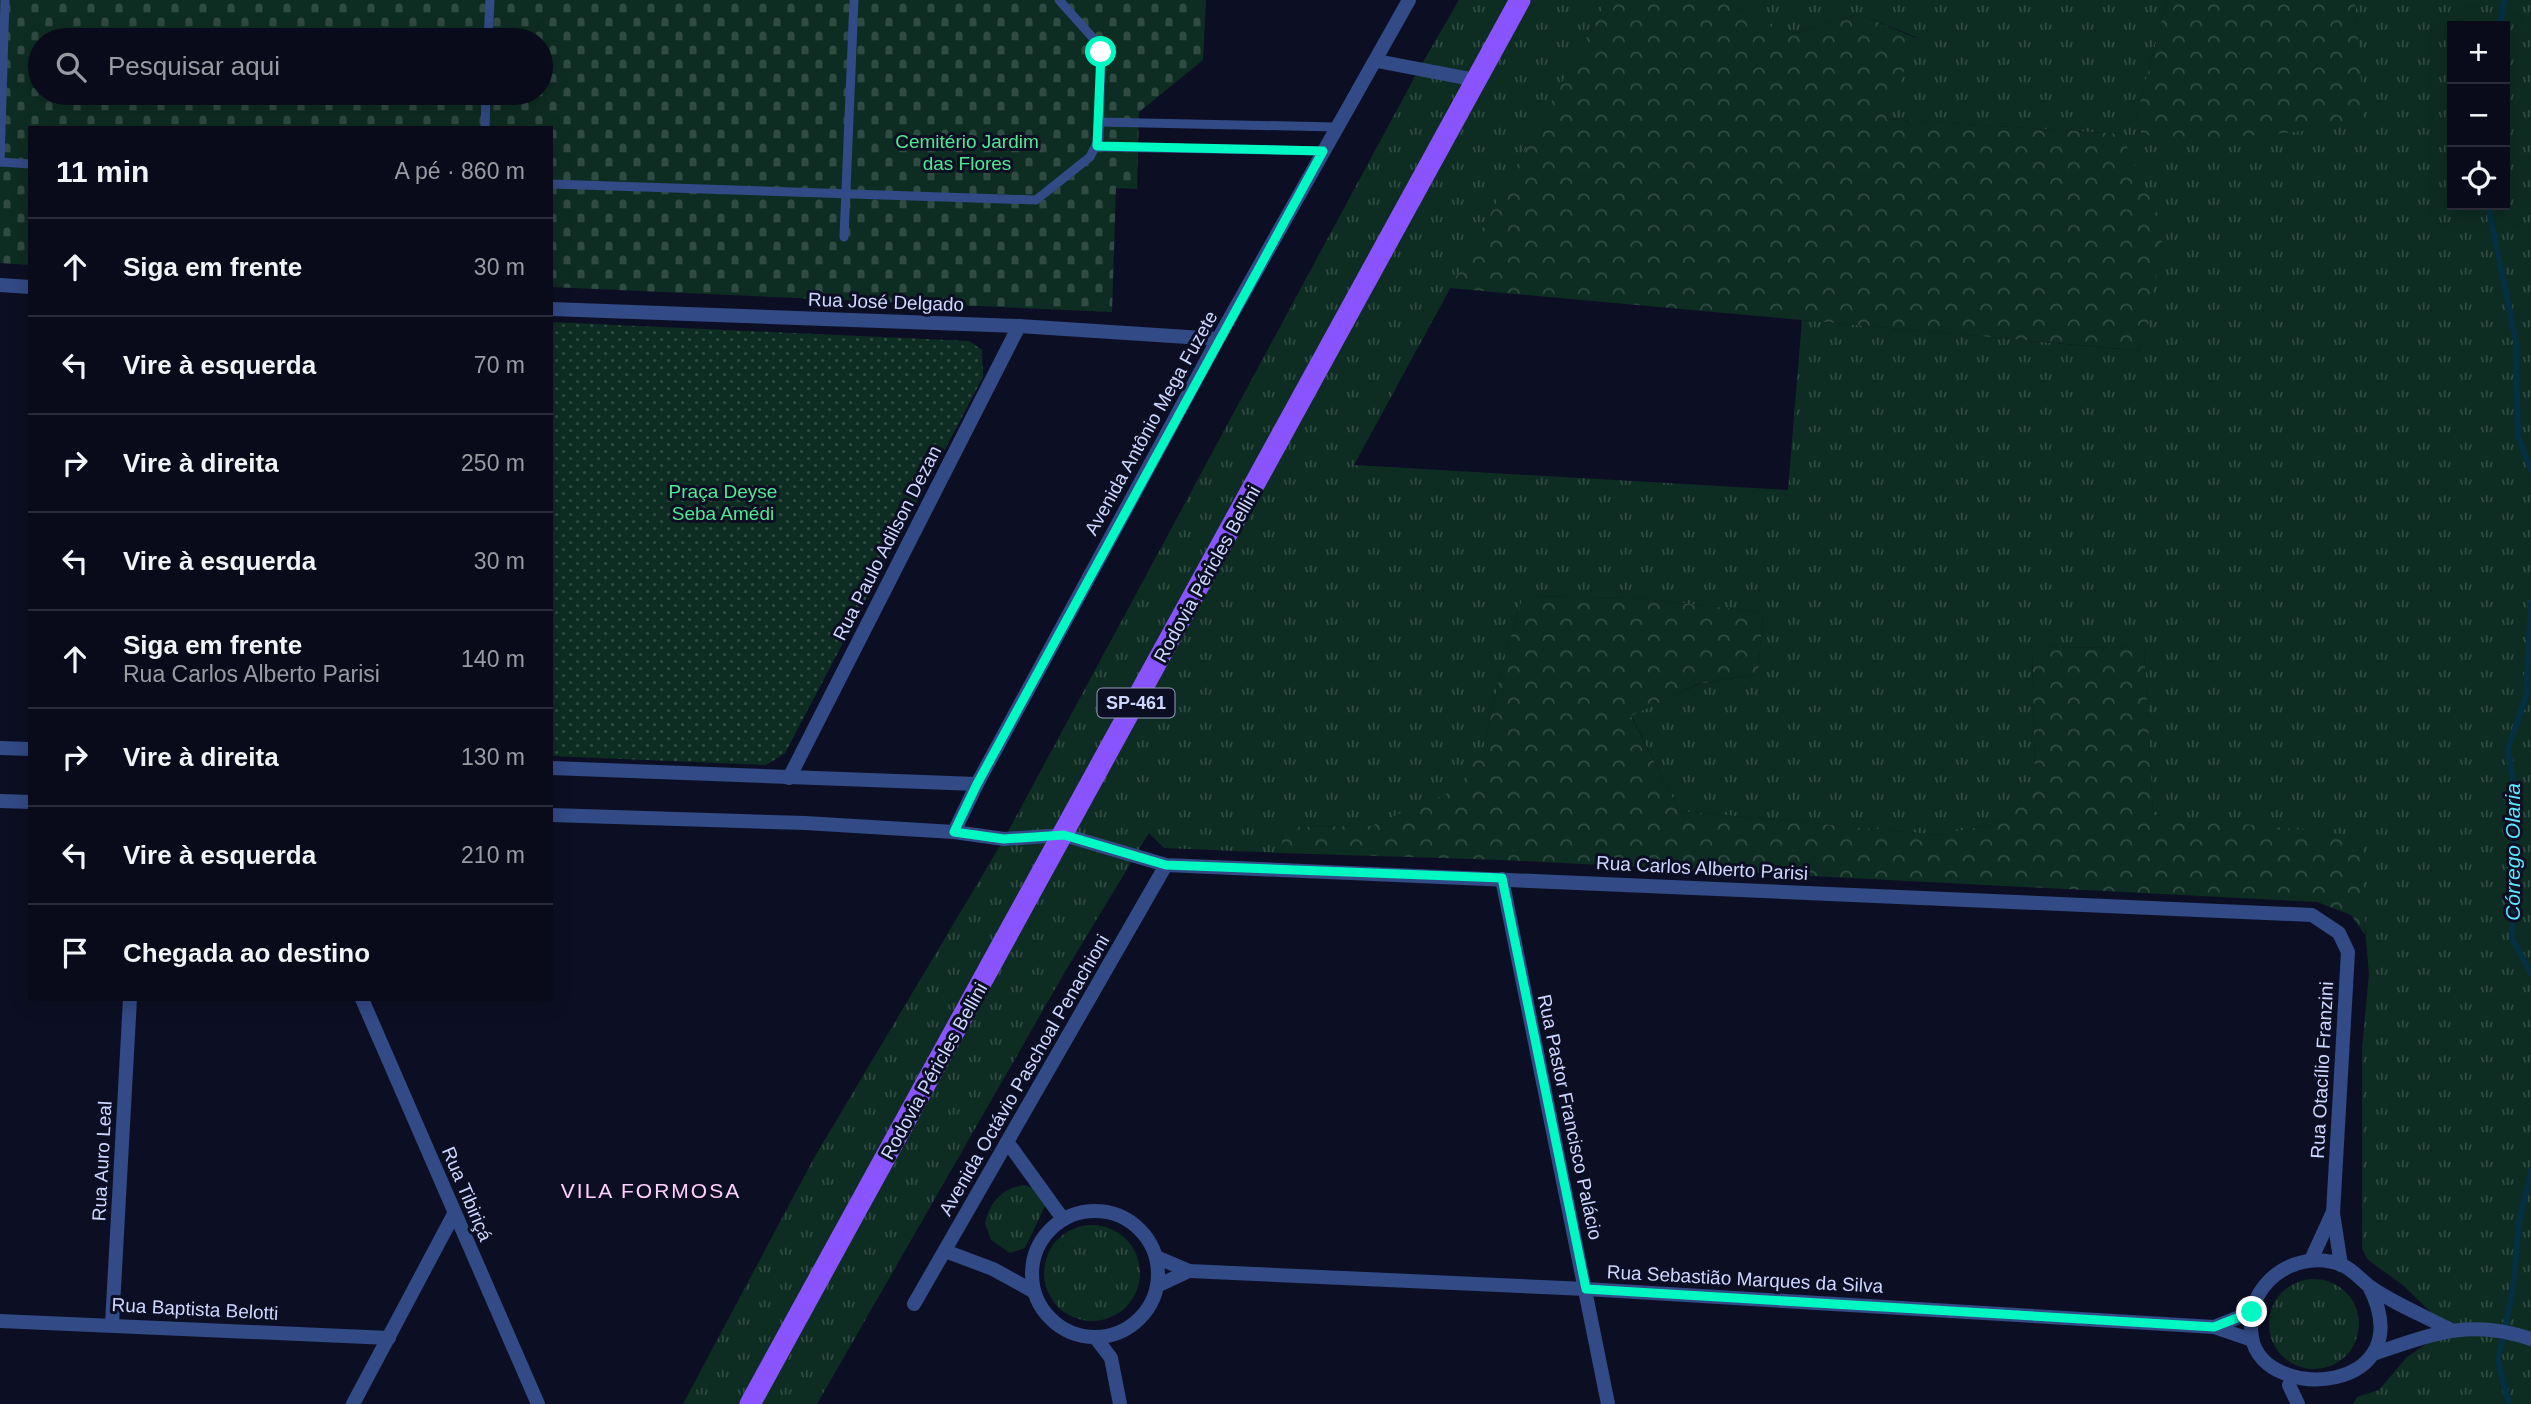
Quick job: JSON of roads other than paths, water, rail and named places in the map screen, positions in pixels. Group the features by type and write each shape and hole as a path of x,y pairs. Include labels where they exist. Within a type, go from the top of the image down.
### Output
{"main road":[{"name":"Rodovia Péricles Bellini","path":"750,1404 1520,0"}],"street":[{"name":"Avenida Antônio Mega Fuzete","path":"954,832 977,784 1218,339 1409,0"},
{"path":"1377,61 1476,80"},
{"path":"0,285 28,287"},
{"name":"Rua José Delgado","path":"553,309 1019,326 1218,339"},
{"name":"Rua Paulo Adilson Dezan","path":"789,778 1019,326"},
{"path":"0,748 28,750"},
{"path":"553,768 977,784"},
{"path":"0,801 28,802"},
{"path":"553,815 954,832 1004,839 1064,835"},
{"name":"Rua Carlos Alberto Parisi","path":"1064,835 1166,865 2312,915 2339,933"},
{"name":"Avenida Octávio Paschoal Penachioni","path":"914,1304 1166,865"},
{"name":"Rua Pastor Francisco Palácio","path":"1502,878 1608,1404"},
{"name":"Rua Otacílio Franzini","path":"2339,933 2348,953 2333,1213 2341,1265"},
{"name":"Rua Auro Leal","path":"112,1324 130,1001"},
{"name":"Rua Tibiriçá","path":"363,1001 538,1404"},
{"path":"1008,1143 1063,1219"},
{"path":"1084,1211 1107,1212 1129,1220 1146,1236 1156,1257 1157,1286 1144,1313 1121,1331 1094,1337 1068,1331 1046,1314 1033,1291 1031,1270 1036,1250 1047,1232 1063,1219 1084,1211"},
{"name":"Rua Otacílio Franzini","path":"2311,1260 2333,1213"},
{"path":"353,1404 454,1214"},
{"path":"945,1251 993,1269 1033,1291"},
{"name":"Rua Sebastião Marques da Silva","path":"1156,1257 1189,1271 1586,1289 2214,1327 2252,1339"},
{"path":"2369,1286 2379,1307 2382,1330 2376,1353 2364,1370 2348,1383 2329,1390 2309,1391 2289,1385 2265,1367 2252,1339 2252,1312 2259,1293 2272,1276 2290,1265 2311,1260 2341,1265 2369,1286 2449,1329"},
{"name":"Rua Sebastião Marques da Silva","path":"1157,1286 1189,1271"},
{"name":"Rua Sebastião Marques da Silva","path":"2214,1327 2252,1312"},
{"name":"Rua Baptista Belotti","path":"0,1321 389,1338"},
{"path":"2376,1353 2449,1329 2514,1333 2531,1339"},
{"path":"1111,1358 1121,1331"},
{"path":"1094,1337 1111,1358 1119,1404"},
{"path":"2289,1385 2298,1404"}],"lane":[{"path":"5,0 0,162 28,164"},
{"path":"489,28 490,0"},
{"path":"844,237 854,0"},
{"path":"553,184 1036,200 1090,157 1097,146 1101,52 1093,38 1059,0"},
{"path":"485,126 486,105"},
{"path":"1099,122 1336,127"},
{"path":"1097,146 1323,151"}],"waterway":[{"name":"Córrego Olaria","path":"2501,21 2504,0"},
{"name":"Córrego Olaria","path":"2489,210 2516,342 2518,436 2531,470"},
{"name":"Córrego Olaria","path":"2531,603 2526,696 2508,749 2516,799 2512,938 2531,973"},
{"name":"Córrego Olaria","path":"2509,1404 2498,1360 2513,1290 2519,1222 2531,1171"}],"district":[{"name":"VILA FORMOSA","path":"651,1190"}],"park label":[{"name":"Cemitério Jardim das Flores","path":"967,152"},
{"name":"Praça Deyse Seba Amédi","path":"723,502"}]}
